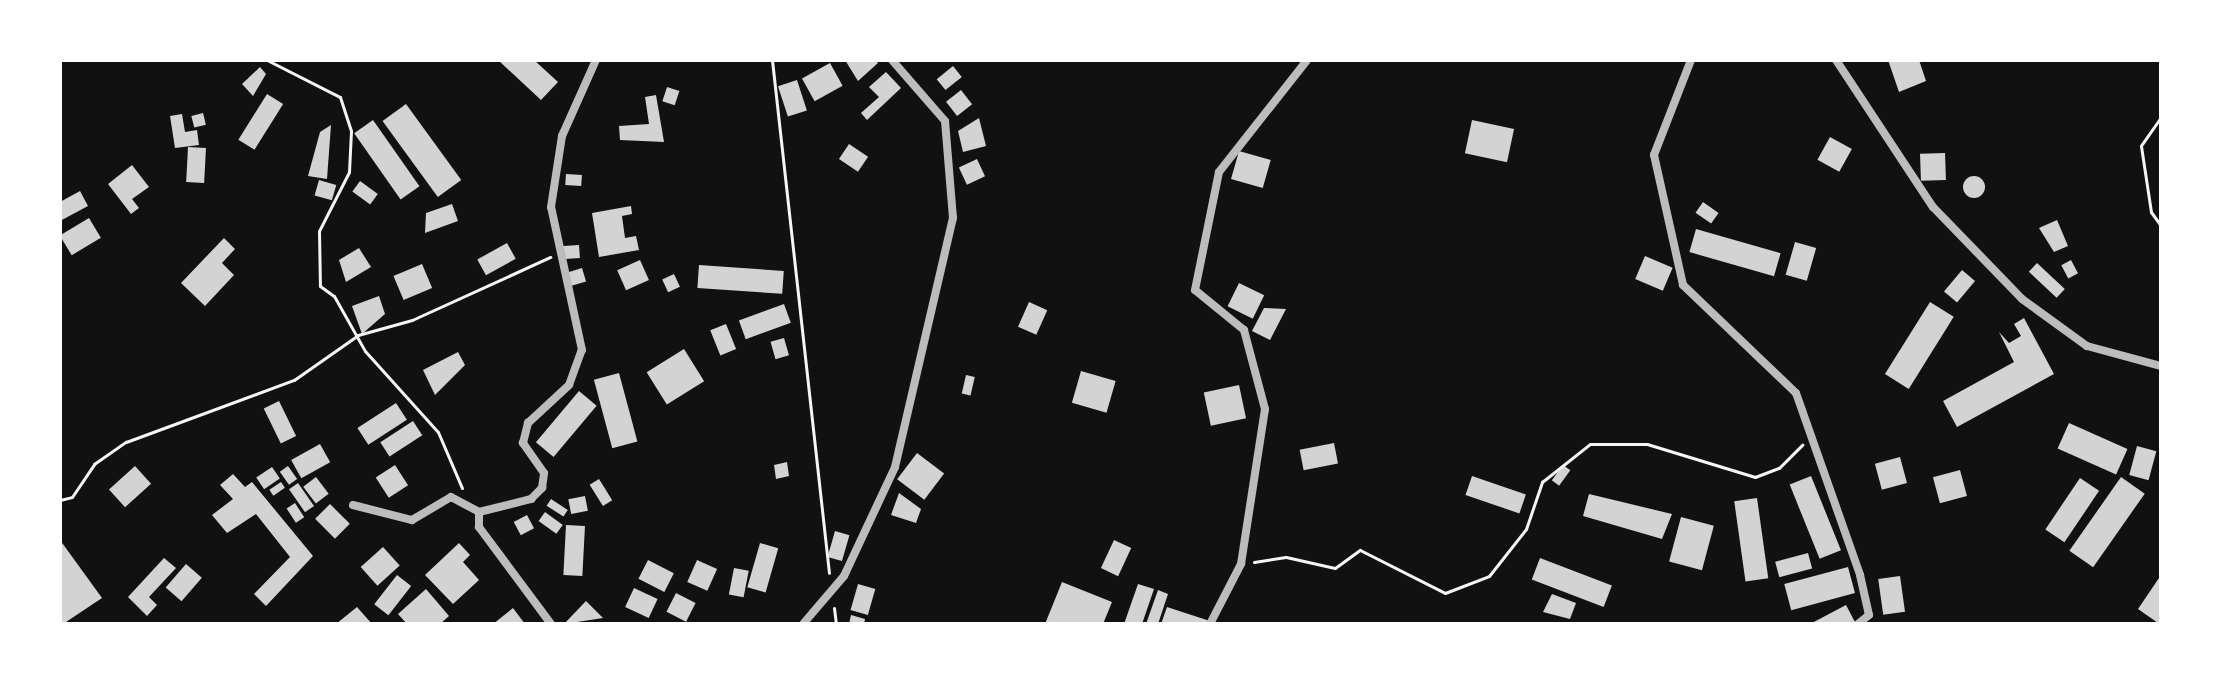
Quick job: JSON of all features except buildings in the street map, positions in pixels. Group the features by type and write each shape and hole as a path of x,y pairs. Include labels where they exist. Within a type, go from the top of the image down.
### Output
{"street":[{"path":"353,505 412,520 441,499 462,500 479,512 531,499 542,488 544,473 523,443 528,423 569,385 582,350 557,253 551,207 562,136 596,60"},
{"path":"803,624 831,589 895,467 953,218 945,121 892,60"},
{"path":"1210,624 1241,564 1265,409 1244,330 1195,290 1219,172 1307,60"},
{"path":"1691,60 1654,155 1683,285 1796,393 1870,619 1858,624"},
{"path":"1836,60 1933,207 2022,299 2087,346 2161,366"},
{"path":"479,512 479,527 551,624"}],"path":[{"path":"267,60 340,97 351,131 349,172 319,231 315,266 320,286 438,432 462,475 462,500"},
{"path":"772,60 836,624"},
{"path":"2161,117 2141,146 2151,212 2161,226"},
{"path":"60,500 72,497 94,464 126,442 294,380 358,335 412,320 557,253"},
{"path":"1241,564 1286,557 1335,568 1360,550 1445,593 1489,576 1526,529 1542,482 1590,444 1647,444 1755,477 1779,468 1810,437"}]}
